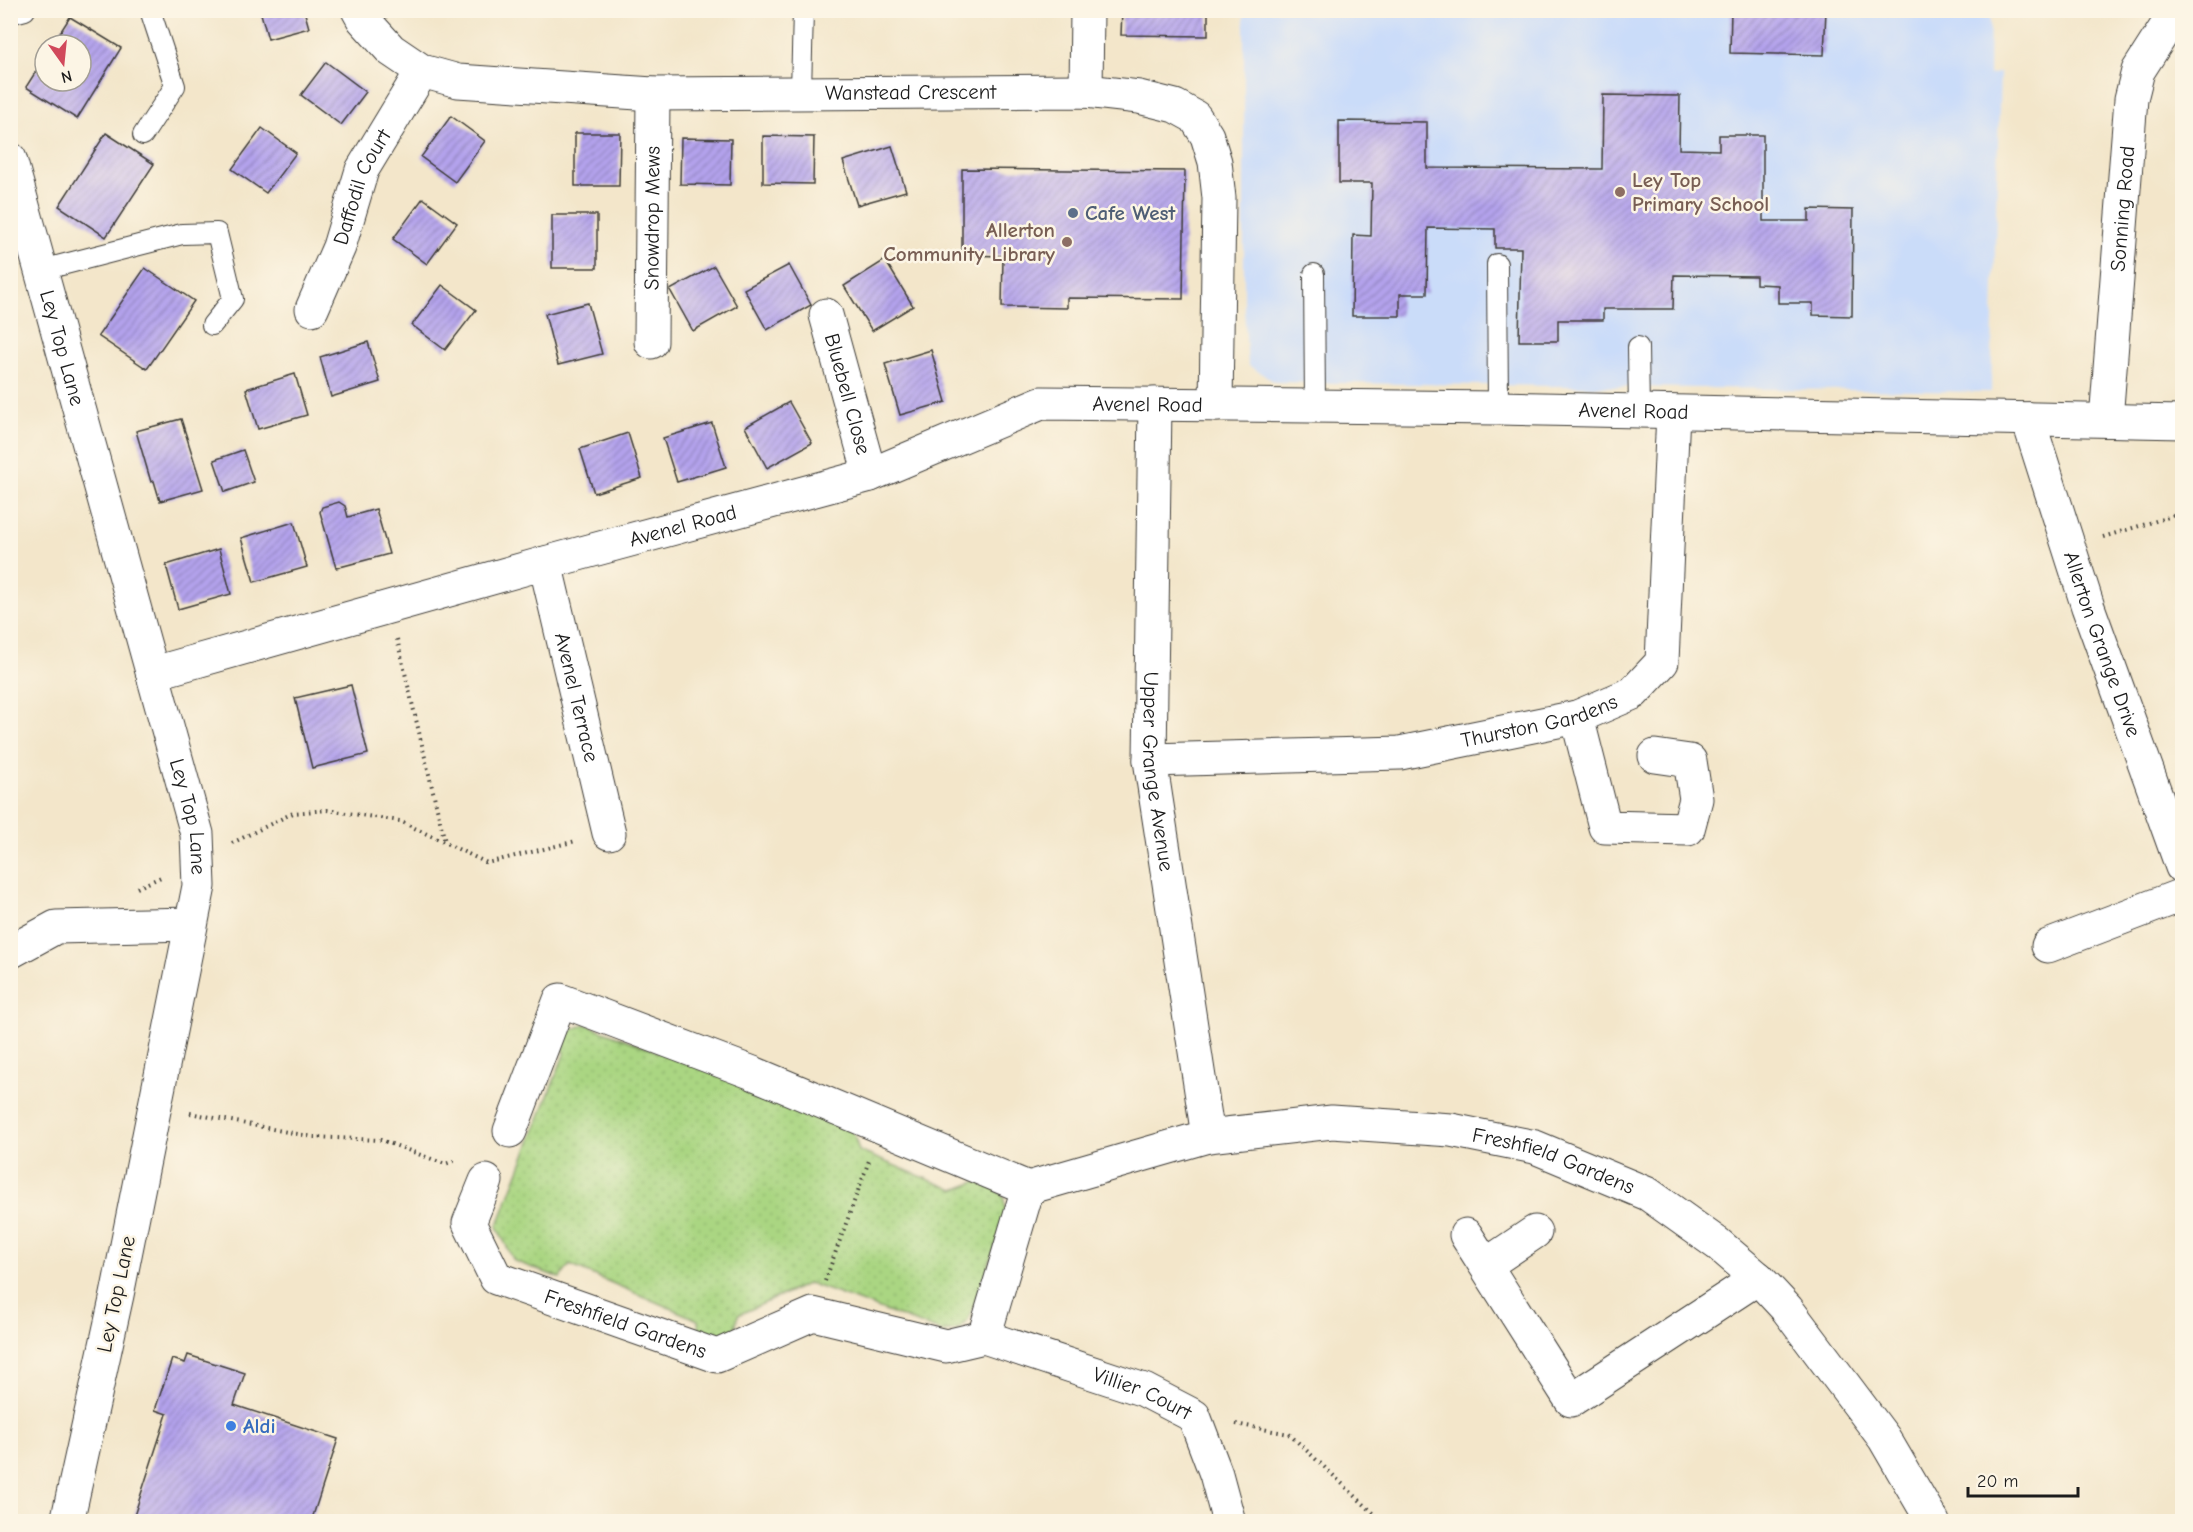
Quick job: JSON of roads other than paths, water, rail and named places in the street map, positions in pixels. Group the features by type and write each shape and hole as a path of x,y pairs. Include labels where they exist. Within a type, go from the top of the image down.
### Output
{"street":[{"name":"Wanstead Crescent","path":"358,10 363,20 391,50 422,71 458,81 654,94 1086,91 1139,97 1175,106 1195,117 1207,136 1215,162 1219,198 1216,405"},
{"path":"1086,91 1087,10"},
{"name":"Sonning Road","path":"2106,420 2131,99 2138,71 2177,10"},
{"name":"Daffodil Court","path":"312,309 339,247 362,170 422,71"},
{"name":"Snowdrop Mews","path":"651,342 654,94"},
{"name":"Ley Top Lane","path":"10,159 197,834 199,886 117,1295 67,1521"},
{"name":"Bluebell Close","path":"826,315 870,475"},
{"name":"Avenel Road","path":"154,673 544,563 870,475 1041,403 1498,408 2182,422"},
{"name":"Upper Grange Avenue","path":"1155,404 1150,760 1208,1136"},
{"name":"Thurston Gardens","path":"1150,760 1400,753 1577,717 1633,693 1662,662 1672,412"},
{"name":"Allerton Grange Drive","path":"2028,419 2088,607 2182,867"},
{"name":"Avenel Terrace","path":"544,563 609,832"},
{"path":"1577,717 1605,827 1688,829 1696,799 1690,760 1655,756"},
{"path":"2048,946 2182,895"},
{"path":"10,952 56,927 191,924"},
{"path":"510,1131 560,1000 753,1073 1028,1188 984,1337"},
{"name":"Freshfield Gardens","path":"1028,1188 1208,1136 1332,1122 1451,1130 1535,1147 1648,1194 1718,1244 1758,1278 1787,1309 1884,1438 1933,1521"},
{"name":"Freshfield Gardens","path":"486,1181 469,1223 496,1278 717,1356 813,1314 946,1346 984,1337"},
{"path":"1486,1265 1535,1232"},
{"path":"1466,1235 1571,1400 1758,1278"},
{"name":"Villier Court","path":"984,1337 1144,1390 1194,1416 1216,1474 1229,1521"}],"lane":[{"path":"10,14 25,10"},
{"path":"144,135 175,86 150,10"},
{"path":"801,92 803,10"},
{"path":"42,270 182,234 217,233 232,299 212,325"},
{"path":"1497,264 1498,408"},
{"path":"1314,274 1315,406"},
{"path":"1638,347 1639,411"}],"place":[{"name":"Ley Top Primary School","path":"1620,192"},
{"name":"Cafe West","path":"1073,213"},
{"name":"Allerton Community Library","path":"1067,242"},
{"name":"Aldi","path":"231,1426"}]}
